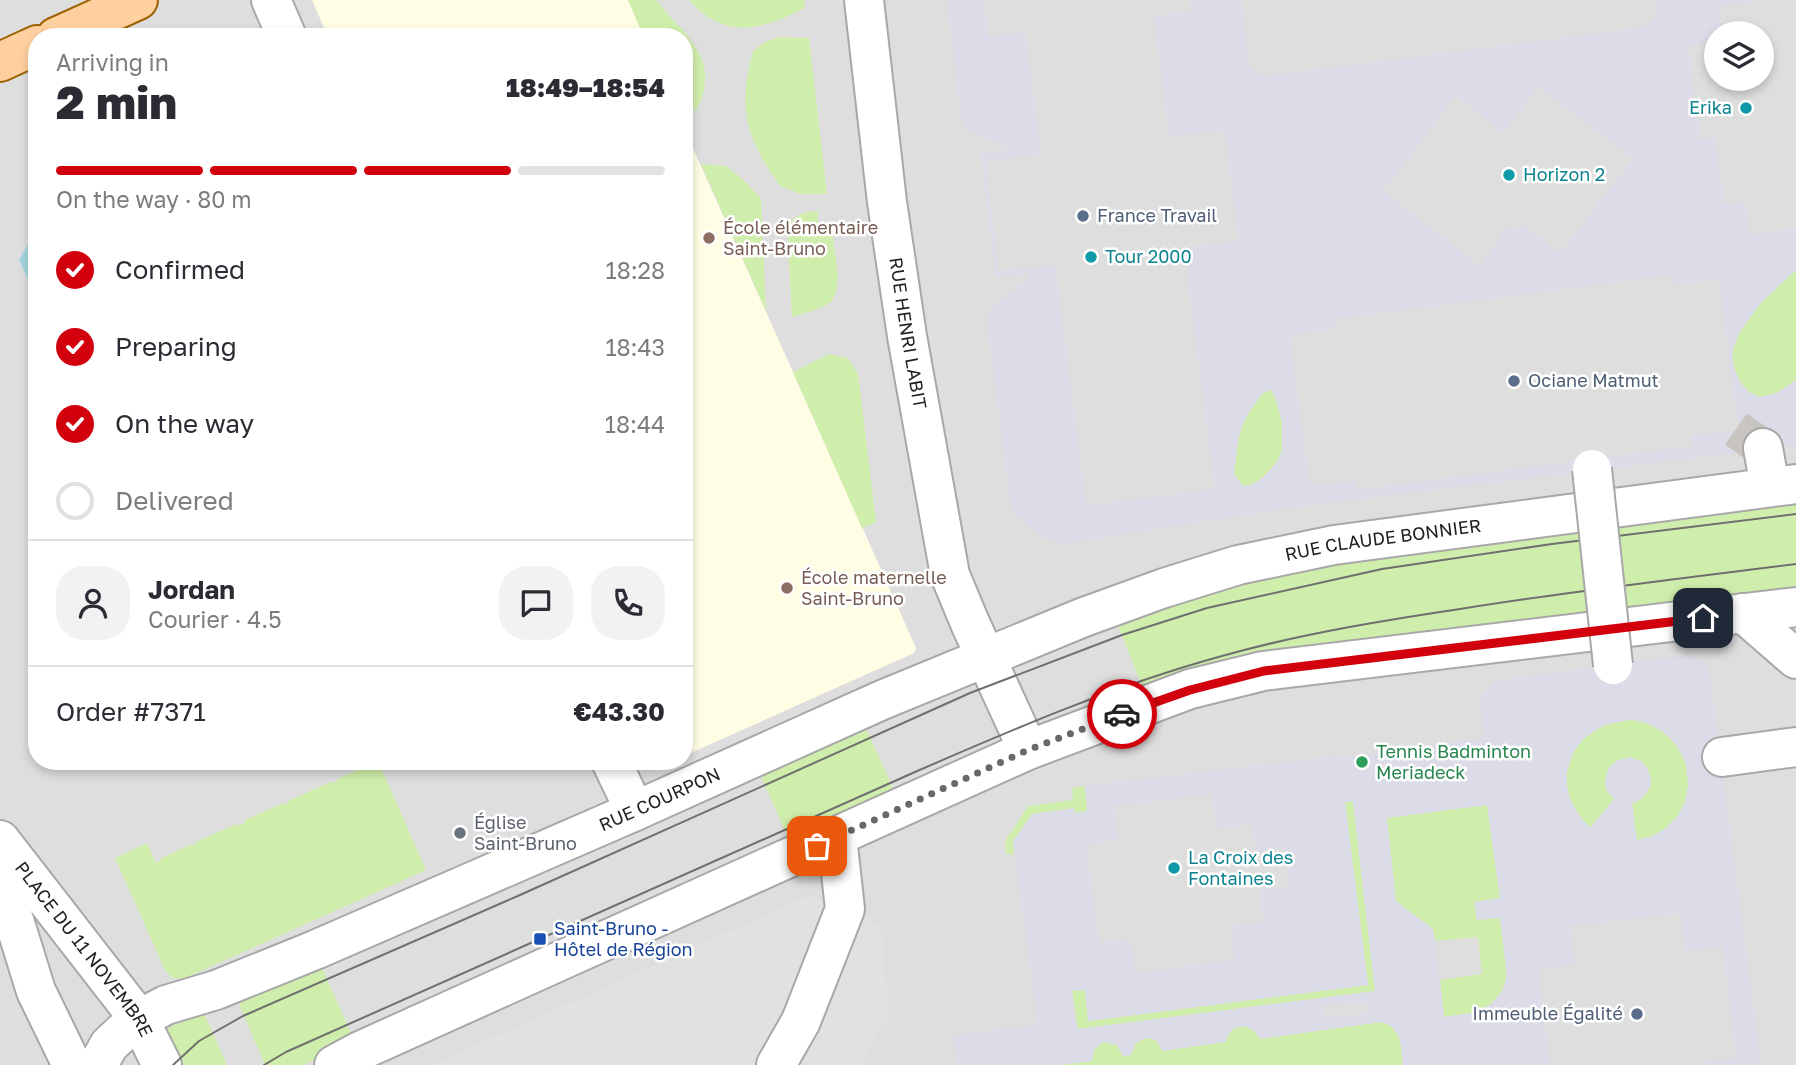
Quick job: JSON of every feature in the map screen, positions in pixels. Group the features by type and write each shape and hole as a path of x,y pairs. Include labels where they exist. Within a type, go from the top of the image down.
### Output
{"main road":[{"path":"76,28 138,0"},
{"path":"0,62 28,49"}],"street":[{"path":"271,0 282,28"},
{"name":"RUE HENRI LABIT","path":"864,0 887,202 907,336 950,575 1028,750"},
{"path":"1763,448 1783,485"},
{"path":"1592,469 1613,665"},
{"name":"RUE CLAUDE BONNIER","path":"986,657 1111,607 1238,565 1334,545 1783,485"},
{"path":"334,1065 1028,750 1190,690 1264,671 1796,607"},
{"path":"1743,613 1796,659"},
{"name":"RUE COURPON","path":"99,1065 109,1045 139,1019 166,1005 216,990 315,950 986,657"},
{"path":"1722,757 1796,747"},
{"path":"615,770 635,811"},
{"path":"776,1065 801,1021 845,909 837,837"},
{"name":"PLACE DU 11 NOVEMBRE","path":"0,840 139,1019 162,1065"},
{"name":"PLACE DU 11 NOVEMBRE","path":"0,875 36,991 72,1065"}],"shaded area":[{"path":"0,0 1796,0 1796,1065 0,1065"},
{"path":"312,0 628,0 640,28 324,28"},
{"path":"947,0 983,0 988,37 1025,32 1041,154 985,161 999,271 1055,265 1086,506 1215,489 1184,248 1239,241 1225,130 1169,137 1154,16 1191,12 1190,0 1241,0 1249,64 1257,73 1267,76 1641,28 1648,25 1655,16 1656,0 1763,0 1719,6 1721,21 1704,21 1704,44 1688,46 1700,140 1715,138 1724,204 1745,202 1749,235 1796,228 1796,270 1761,303 1740,332 1732,352 1734,368 1740,382 1749,392 1759,397 1777,393 1796,380 1796,445 1287,508 1061,544 1040,536 1016,515 1011,506 987,321 991,307 1029,279 1028,274 996,277 981,153 1009,150 1009,146 969,131 962,123","holes":["1538,86 1634,158 1560,253 1522,224 1516,232 1507,226 1480,266 1383,191 1456,95 1503,133","1670,275 1671,284 1715,280 1719,283 1738,424 1736,429 1692,436 1692,446 1357,490 1356,481 1315,485 1309,483 1290,338 1292,335 1335,328 1335,319","1271,390 1282,423 1282,451 1275,465 1264,477 1251,485 1243,486 1234,474 1239,433 1248,414 1264,392"]},
{"name":"École maternelle Saint-Bruno","path":"693,148 916,648 914,653 693,752"},
{"path":"1686,655 1701,659 1708,667 1761,1065 1700,1065 1736,1058 1723,947 1685,951 1680,913 1570,926 1575,965 1538,970 1550,1065 1403,1065 1400,1038 1390,1025 1381,1022 1260,1039 1253,1029 1243,1026 1233,1029 1227,1035 1226,1042 1162,1051 1157,1041 1150,1038 1141,1039 1135,1044 1131,1055 1123,1056 1117,1045 1104,1042 1094,1049 1092,1061 1057,1065 958,1065 953,1035 1038,1025 1013,841 1032,814 1074,808 1075,813 1087,811 1085,786 1338,756 1340,759 1484,738 1480,703 1483,694 1495,681","holes":["1640,720 1660,728 1677,744 1686,763 1688,784 1685,802 1677,817 1666,828 1652,836 1637,840 1632,804 1643,798 1651,785 1651,777 1643,762 1631,757 1618,760 1608,768 1605,783 1607,791 1614,799 1590,828 1580,818 1569,798 1567,771 1574,751 1582,740 1603,725","1212,794 1217,828 1252,824 1256,852 1284,848 1289,887 1260,890 1264,922 1230,926 1234,960 1136,973 1131,940 1099,943 1086,844 1118,840 1114,806","1353,801 1375,991 1078,1029 1072,991 1085,990 1088,1021 1368,985 1345,802","1487,805 1500,898 1474,902 1477,920 1500,918 1507,979 1501,993 1489,1006 1472,1013 1444,1017 1433,929 1396,901 1387,818","1366,1001 1370,1010 1365,1014 1323,1018 1322,1005"]},
{"path":"811,895 881,925 889,1015 861,1065 431,1065"}],"green space":[{"path":"628,0 656,0 680,28 640,28"},
{"path":"689,0 804,0 805,8 773,22 744,28 716,22"},
{"path":"780,37 809,38 827,194 801,194 780,186 752,137 746,107 746,90 753,51 765,42"},
{"path":"693,43 703,63 705,76 698,107 693,112"},
{"path":"701,164 726,166 761,199 766,311"},
{"path":"818,211 818,232 832,232 838,281 836,290 829,303 792,317 787,227 800,214"},
{"path":"1796,270 1796,380 1772,396 1759,397 1745,388 1739,380 1733,362 1734,345 1752,313"},
{"path":"829,354 848,358 858,374 876,522 862,528 793,372"},
{"path":"1271,390 1282,419 1284,435 1280,457 1259,480 1243,486 1234,474 1242,426 1254,402 1261,394"},
{"path":"1796,501 1796,586 1561,618 1144,691 1117,623 1202,595 1378,558"},
{"path":"1629,720 1648,724 1664,733 1685,762 1688,779 1687,796 1680,813 1663,830 1636,841 1632,804 1651,785 1646,766 1637,760 1618,760 1607,791 1614,799 1591,828 1577,812 1569,794 1567,777 1570,760 1578,746 1591,734 1608,725"},
{"path":"865,726 897,797 791,844 759,772"},
{"path":"358,770 382,770 426,870 183,979 172,978 165,970 115,858 147,843 156,863 161,858 197,844 196,842 236,824 245,823 245,820 284,803 285,805 290,800 331,782 337,782 337,779"},
{"path":"1085,786 1088,811 1074,813 1074,808 1013,840 1014,854 1006,854 1005,841 1028,806 1073,800 1072,788"},
{"path":"1353,801 1375,991 1078,1029 1072,991 1085,990 1088,1021 1368,985 1345,802"},
{"path":"1487,804 1500,899 1474,903 1500,918 1506,958 1504,984 1491,1004 1473,1012 1444,1017 1440,980 1482,974 1478,937 1436,941 1432,929 1396,901 1387,818"},
{"path":"320,963 353,1038 304,1065 265,1065 237,999"},
{"path":"204,1013 227,1065 177,1065 161,1031"},
{"path":"1381,1022 1397,1033 1403,1065 1057,1065 1092,1061 1094,1049 1103,1042 1117,1045 1123,1056 1131,1055 1135,1044 1146,1038 1157,1041 1162,1048 1226,1042 1232,1031 1241,1027 1251,1029 1260,1039"}],"water":[{"path":"28,244 28,280 19,260"}],"tunnel":[{"path":"1736,429 1763,448"}],"tram line":[{"path":"173,1065 199,1041 243,1016 970,693 1122,635 1207,608 1382,569 1552,544 1796,514"},
{"path":"264,1065 286,1052 915,772 1144,680 1251,648 1370,623 1544,596 1796,564"}],"way so far":[{"path":"817,846 1028,750 1122,714"}],"place":[{"name":"Erika","path":"1746,108"},
{"name":"Horizon 2","path":"1509,175"},
{"name":"France Travail","path":"1083,216"},
{"name":"École élémentaire Saint-Bruno","path":"709,238"},
{"name":"Tour 2000","path":"1091,257"},
{"name":"Ociane Matmut","path":"1514,381"},
{"name":"École maternelle Saint-Bruno","path":"787,588"},
{"name":"Tennis Badminton Meriadeck","path":"1362,762"},
{"name":"Église Saint-Bruno","path":"460,833"},
{"name":"La Croix des Fontaines","path":"1174,868"},
{"name":"Saint-Bruno - Hôtel de Région","path":"540,939"},
{"name":"Immeuble Égalité","path":"1637,1014"}],"route":[{"path":"1122,714 1190,690 1264,671 1703,618"}]}
